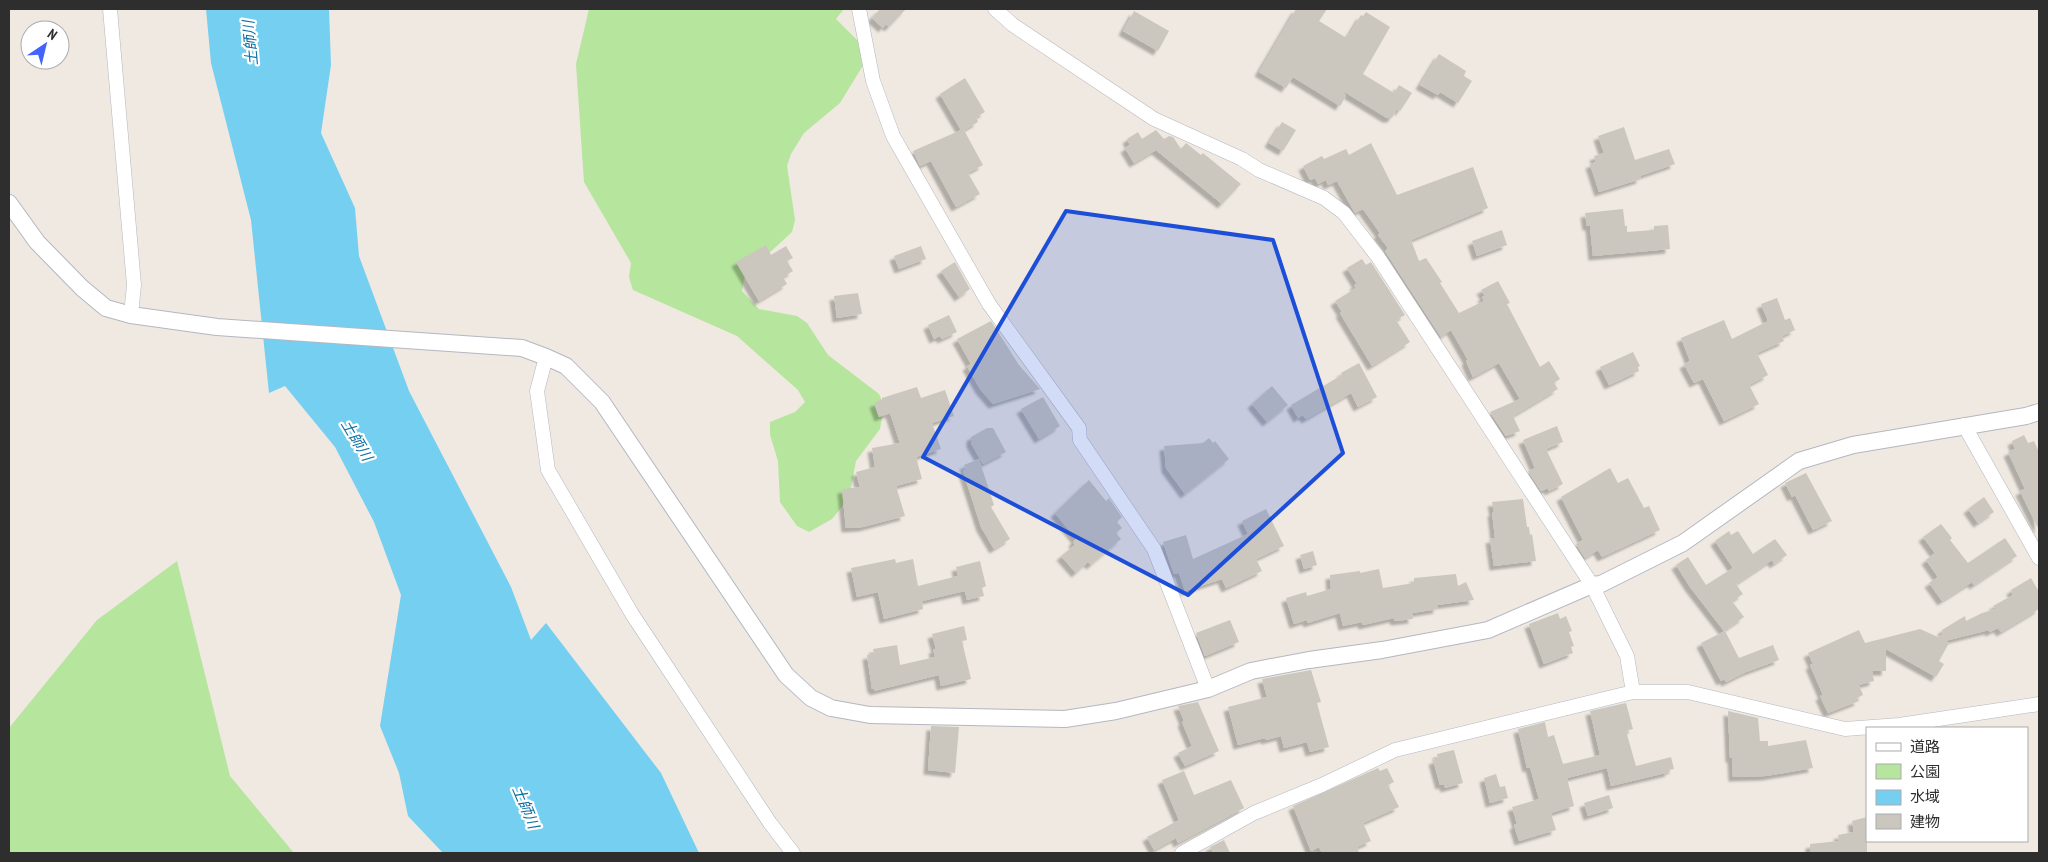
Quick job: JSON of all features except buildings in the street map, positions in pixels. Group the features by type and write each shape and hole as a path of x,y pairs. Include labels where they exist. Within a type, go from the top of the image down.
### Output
{"street":[{"path":"110,9 134,285 131,315"},
{"path":"859,9 873,81 893,136 990,304 1079,428 1080,440 1154,549 1208,689"},
{"path":"994,9 1013,25 1154,119 1242,159 1259,170 1324,198 1344,213 1378,257 1592,585 1627,656 1633,692"},
{"path":"9,203 37,242 82,288 106,308 131,315 217,327 522,348 546,356 566,366 602,402 786,675 811,698 831,708 870,715 1065,719 1116,711 1208,689 1251,671 1309,660 1382,650 1488,630 1592,585 1601,584 1683,543 1799,461 1853,445 2026,416 2039,412"},
{"path":"546,356 537,391 548,470 632,614 770,823 793,853"},
{"path":"1964,425 2039,558"},
{"path":"1182,853 1254,813 1322,785 1396,750 1633,692 1688,692 1845,729 1866,727"},
{"path":"1872,727 1899,725 2039,704"}],"highlighted area":[{"path":"1066,211 1273,240 1343,453 1188,595 923,457"}],"green space":[{"path":"589,9 844,9 836,19 864,47 867,59 840,103 804,133 791,154 787,166 795,220 792,232 754,267 744,279 742,291 759,309 797,316 807,323 828,355 879,394 884,406 880,429 856,461 849,498 832,519 809,532 797,526 780,502 778,461 770,435 770,422 795,412 805,402 798,390 737,336 633,290 629,277 631,263 584,182 576,64"},
{"path":"177,561 230,776 294,853 9,853 9,728 97,620"}],"water":[{"name":"土師川","path":"206,9 329,9 331,65 321,133 355,208 359,256 409,391 511,587 531,640 546,623 661,773 699,853 443,853 408,816 399,773 380,726 401,595 374,522 335,447 285,386 269,393 251,220 211,63"}]}
